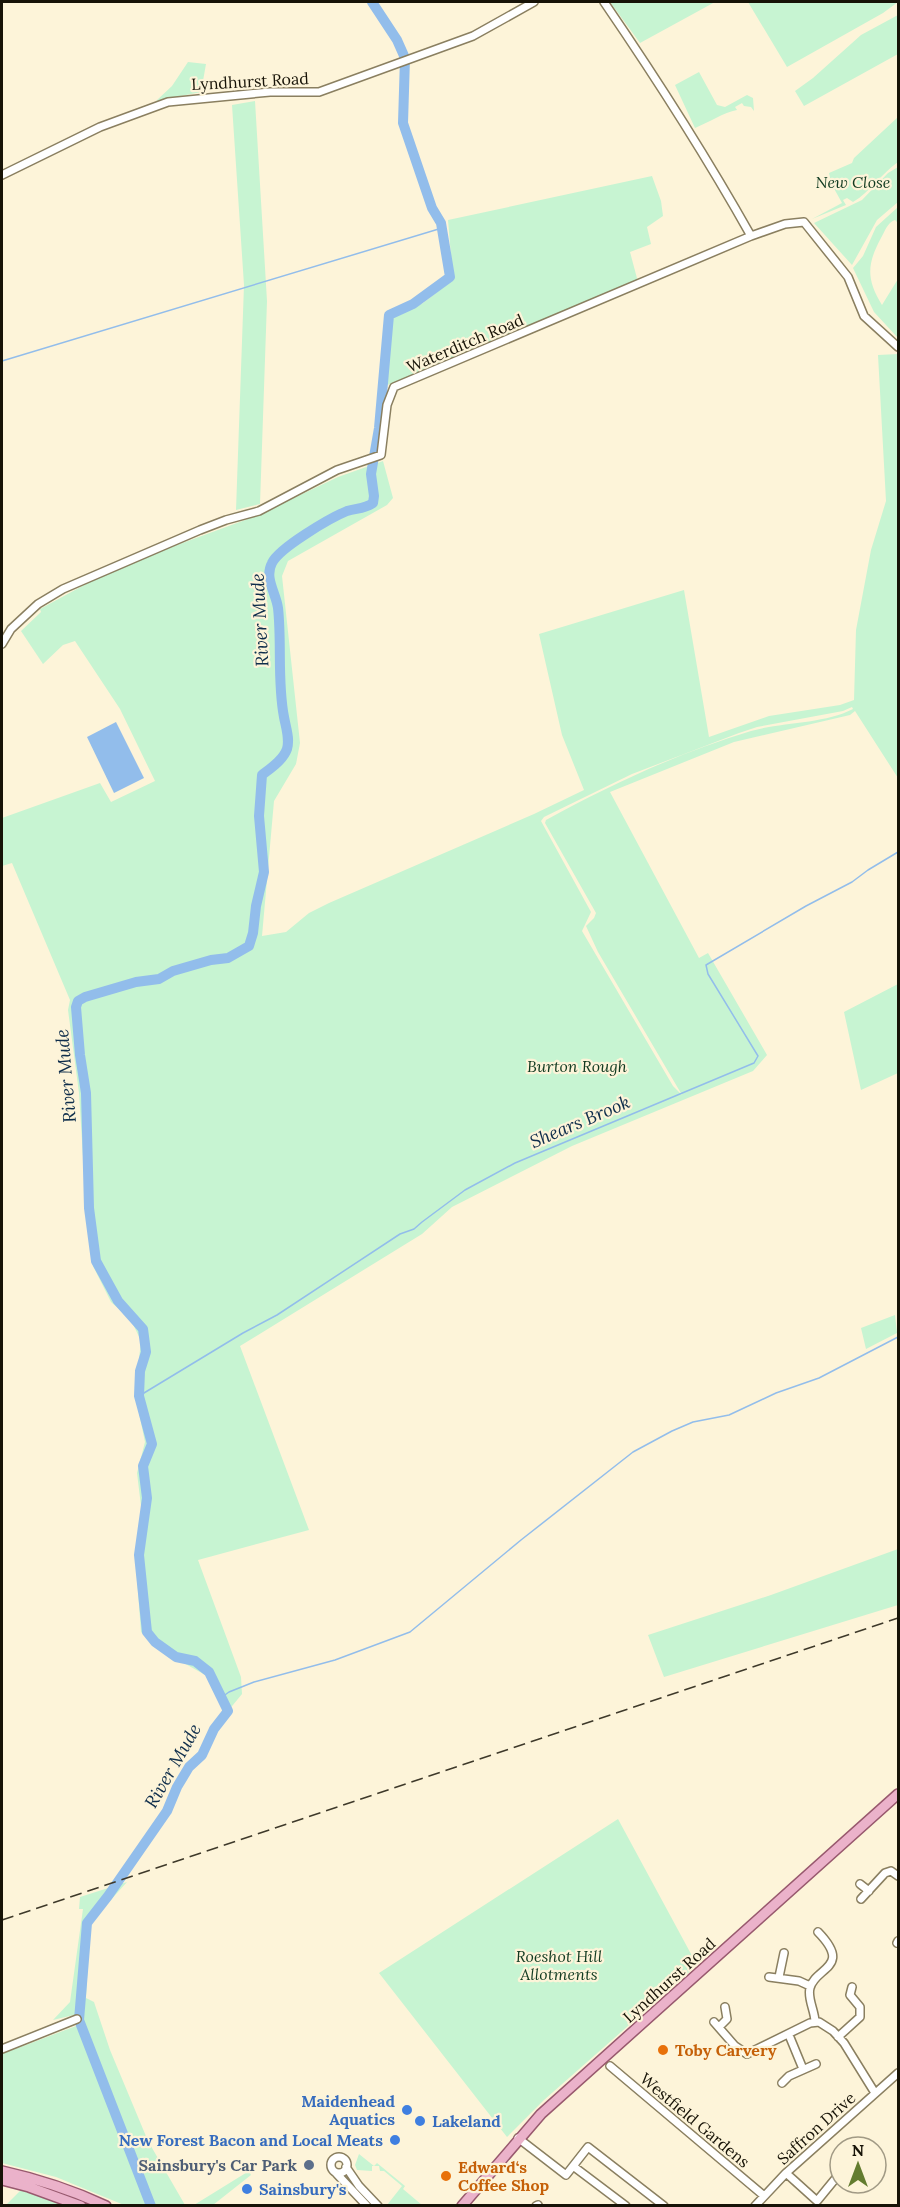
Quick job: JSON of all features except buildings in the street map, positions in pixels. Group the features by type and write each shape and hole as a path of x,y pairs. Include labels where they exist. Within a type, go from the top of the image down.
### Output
{"main road":[{"name":"Lyndhurst Road","path":"462,2205 518,2138 551,2105 898,1794"},
{"path":"2,2171 60,2187 106,2205"},
{"path":"2,2180 81,2205"},
{"name":"Lyndhurst Road","path":"456,2205 468,2197"}],"street":[{"name":"Lyndhurst Road","path":"2,175 100,127 168,102 270,92 319,92 473,36 534,2"},
{"path":"604,2 640,54 720,181 751,236 785,224 804,222 848,277 864,316 898,347"},
{"name":"Waterditch Road","path":"2,644 11,628 38,604 63,589 200,530 226,520 259,512 337,470 381,455 387,405 394,387 751,236"},
{"path":"861,1899 885,1873 891,1871 898,1875"},
{"path":"860,1884 869,1891"},
{"path":"815,2022 809,1994 810,1986 828,1969 832,1959 824,1938 818,1932"},
{"path":"779,1977 784,1953"},
{"path":"769,1977 779,1977 810,1986"},
{"path":"850,1995 852,1987"},
{"path":"838,2037 860,2017 860,2007 850,1995"},
{"path":"842,1998 850,1995"},
{"path":"725,2007 727,2019 717,2024 735,2046 747,2054"},
{"path":"2,2049 77,2019"},
{"path":"741,2063 747,2054 815,2022 823,2024 838,2037 875,2093"},
{"path":"789,2035 803,2069"},
{"path":"782,2083 789,2076 816,2064"},
{"name":"Westfield Gardens","path":"610,2066 763,2195"},
{"name":"Saffron Drive","path":"754,2205 786,2173 898,2073"},
{"path":"518,2138 566,2175 588,2147 664,2205"},
{"path":"367,2205 331,2166 335,2158 344,2159 346,2167 359,2186 378,2205"},
{"path":"573,2166 626,2205"},
{"path":"336,2173 343,2172 346,2167"},
{"path":"786,2173 819,2203 828,2190"}],"green space":[{"path":"610,2 715,2 640,43"},
{"path":"748,2 898,2 883,13 787,67"},
{"path":"898,15 898,54 804,106 795,91 861,35"},
{"path":"188,62 206,64 201,92 156,101 172,86"},
{"path":"699,72 717,105 725,107 747,95 753,98 754,111 742,103 735,107 737,110 695,128 675,85"},
{"path":"255,101 267,301 260,504 236,510 244,285 232,105"},
{"name":"New Close","path":"898,117 898,162 853,202 847,198 843,200 846,205 812,219 842,203 831,183 829,173 852,163 854,158"},
{"path":"898,167 898,202 877,220 852,265 814,223 862,200 888,173"},
{"path":"652,176 661,201 663,216 647,227 651,244 630,252 638,282 412,377 387,385 393,317 423,303 453,280 448,220"},
{"name":"New Close","path":"898,207 898,223 895,220 886,228 876,247 870,271 873,287 882,305 898,279 898,338 874,312 853,268 863,256 876,227"},
{"name":"Burton Rough","path":"898,354 898,778 855,711 850,715 734,742 610,792 699,958 708,953 767,1055 753,1071 572,1146 452,1207 422,1234 240,1346 309,1530 198,1560 241,1677 242,1694 228,1711 219,1701 207,1676 157,1648 141,1632 135,1552 142,1514 137,1473 145,1442 135,1394 141,1341 131,1320 111,1302 93,1266 87,1221 79,1093 68,1010 70,1000 12,863 2,866 2,818 100,783 111,802 155,781 120,709 75,641 63,645 43,664 21,631 41,612 40,609 99,577 256,516 338,477 383,461 393,498 387,505 288,561 282,576 300,743 296,764 274,801 262,936 286,932 309,913 329,903 584,790 562,735 539,634 684,590 709,737 769,716 840,705 854,700 856,630 871,550 886,501 878,355","holes":["852,707 853,709 829,718 763,728 724,739 620,782 546,820 545,823 596,913 586,926 598,952 682,1095 673,1086 582,931 591,912 541,821 544,817 632,774 739,733 757,727 843,711"]},
{"path":"898,984 898,1073 861,1090 844,1012"},
{"path":"895,1315 897,1333 866,1349 861,1328"},
{"path":"898,1549 898,1605 664,1677 648,1635 771,1595"},
{"name":"Roeshot Hill Allotments","path":"618,1819 697,1965 544,2100 507,2137 379,1973"},
{"path":"127,1882 90,1923 86,1998 94,2002 110,2050 148,2141 185,2205 124,2205 56,2177 2,2163 2,2054 76,2026 74,2015 53,2020 70,2002 83,1909 79,1909 80,1897"},
{"path":"359,2154 374,2166 372,2166 372,2171 357,2170 355,2165"},
{"path":"377,2163 405,2186 403,2189 422,2205 387,2205 402,2186 384,2171 380,2171 379,2166 374,2166"},
{"path":"249,2171 251,2175 213,2205 194,2205"},
{"path":"21,2190 72,2206 5,2206"}],"water":[{"path":"116,722 144,778 114,793 87,737"}],"waterway":[{"name":"River Mude","path":"151,2206 79,2020 87,1923 167,1811 189,1767 202,1755 214,1729 228,1711 209,1672 195,1661 176,1657 155,1642 147,1632 139,1555 147,1498 143,1466 152,1444 139,1396 140,1371 146,1352 143,1329 118,1301 96,1261 89,1208 86,1093 76,1007 78,1001 85,997 136,982 159,979 173,971 211,960 228,958 249,946 264,872 259,816 262,775 283,757 288,741 281,690 278,608 270,580 270,569 272,563 284,550 306,534 347,511 373,503 371,474 379,428 389,315 413,304 450,277 441,223 432,208 403,123 405,58 397,40 372,2"},
{"path":"2,361 442,228"},
{"name":"Shears Brook","path":"139,1396 277,1315 400,1234 414,1229 465,1190 515,1163 754,1063 758,1056 708,974 706,965 806,906 852,882 898,852"},
{"path":"222,1697 254,1682 335,1660 410,1632 521,1540 633,1452 693,1422 729,1415 776,1393 819,1378 898,1337"}],"railway":[{"path":"2,1920 898,1618"}],"place":[{"name":"Toby Carvery","path":"663,2050"},
{"name":"Maidenhead Aquatics","path":"407,2110"},
{"name":"Lakeland","path":"420,2121"},
{"name":"New Forest Bacon and Local Meats","path":"395,2140"},
{"name":"Sainsbury's Car Park","path":"309,2165"},
{"name":"Edward‘s Coffee Shop","path":"446,2176"},
{"name":"Sainsbury's","path":"247,2189"}]}
